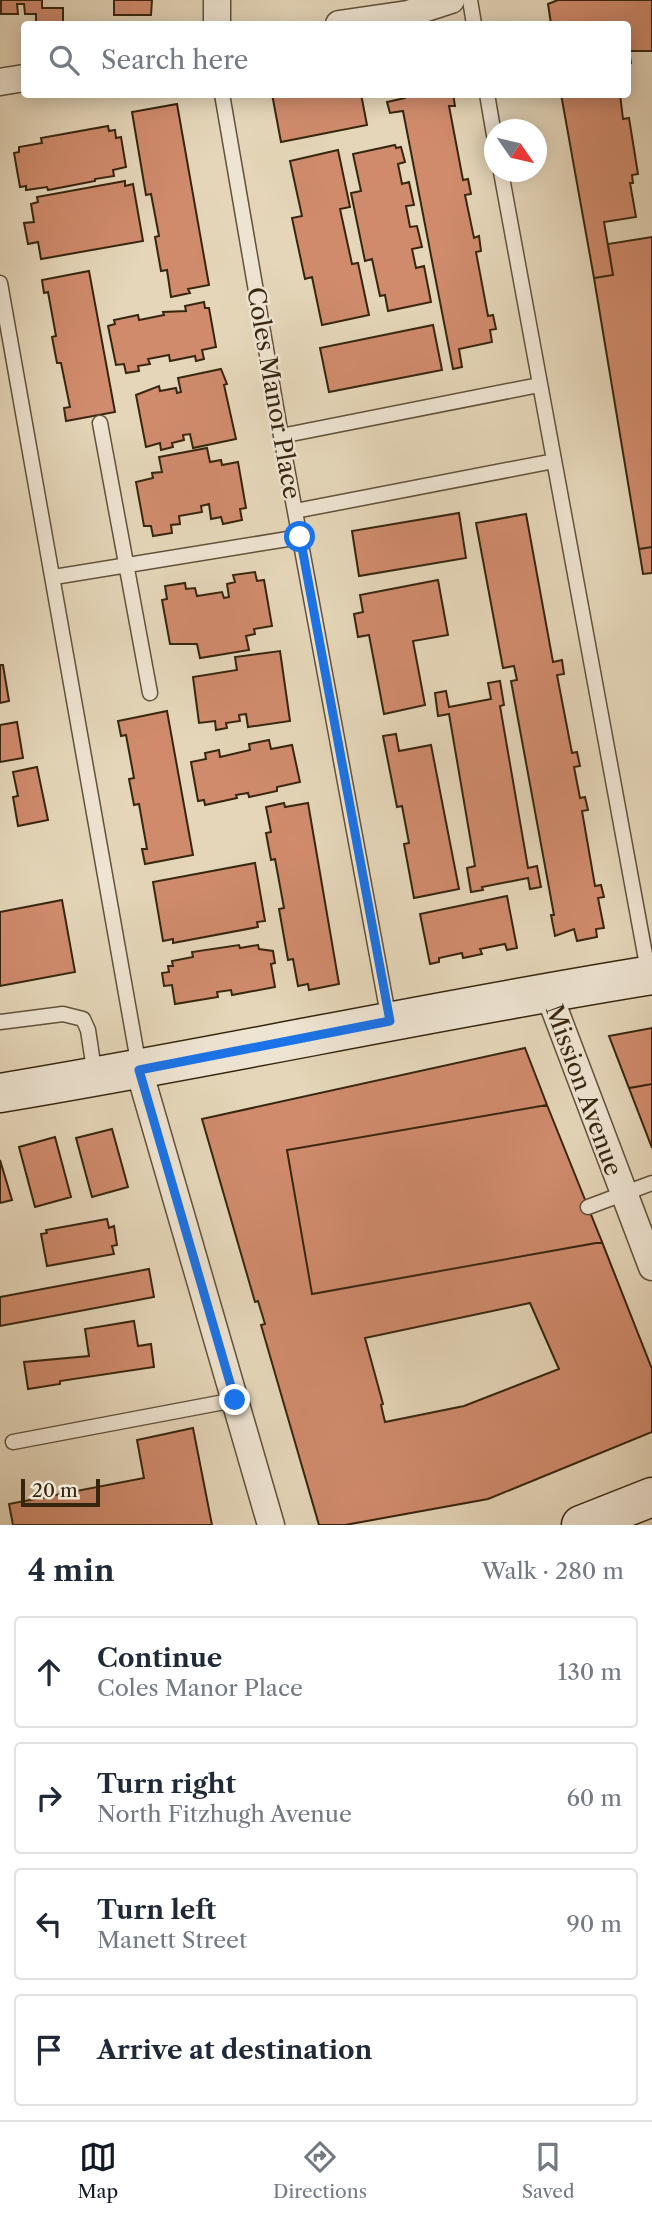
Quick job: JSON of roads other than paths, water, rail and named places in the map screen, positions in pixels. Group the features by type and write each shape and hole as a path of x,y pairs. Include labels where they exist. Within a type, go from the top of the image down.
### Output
{"street":[{"path":"217,0 217,21"},
{"path":"360,21 408,14 451,0"},
{"path":"0,82 21,78"},
{"path":"0,1093 139,1070 548,992 650,976"},
{"name":"Mission Avenue","path":"548,992 652,1267"},
{"path":"139,1070 271,1525"},
{"path":"581,1525 652,1497"}],"lane":[{"path":"470,0 474,21"},
{"name":"Coles Manor Place","path":"223,98 281,436 390,1021"},
{"path":"488,98 492,119"},
{"path":"503,182 650,976"},
{"path":"0,283 139,1070"},
{"path":"281,436 540,385"},
{"path":"100,423 150,693"},
{"path":"295,511 554,461"},
{"path":"54,577 300,537"},
{"path":"0,1023 52,1014 74,1015 83,1019 88,1030 95,1077"},
{"path":"588,1207 652,1183"},
{"path":"13,1442 235,1400"}]}
